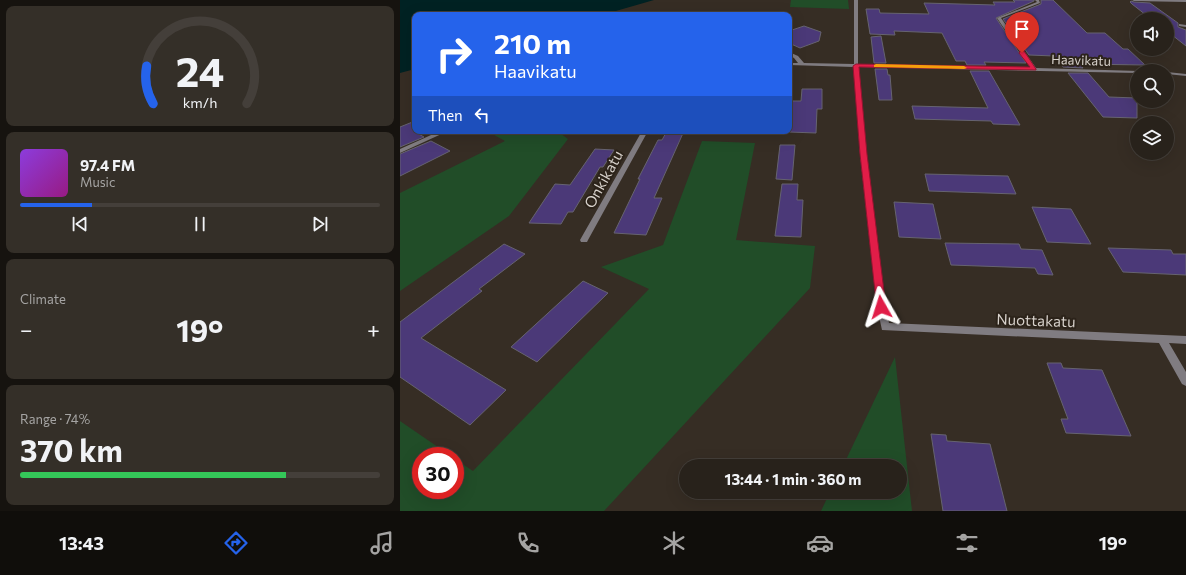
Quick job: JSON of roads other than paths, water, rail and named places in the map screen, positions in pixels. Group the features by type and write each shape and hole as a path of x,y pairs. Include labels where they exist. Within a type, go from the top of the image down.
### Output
{"street":[{"path":"792,64 856,66 856,0"},
{"path":"1034,69 999,18 1039,2 1037,0"},
{"path":"1134,0 1186,1"},
{"path":"1180,25 1186,26"},
{"path":"792,55 802,64"},
{"name":"Haavikatu","path":"856,66 1130,72"},
{"name":"Nuottakatu","path":"856,66 863,154 881,307 885,327 1186,340"},
{"path":"1174,74 1186,75"},
{"path":"400,150 438,134"},
{"name":"Onkikatu","path":"584,240 643,134"},
{"path":"1162,339 1186,381"}],"water":[{"path":"400,0 654,0 612,12 412,12 412,70 400,73"}]}
